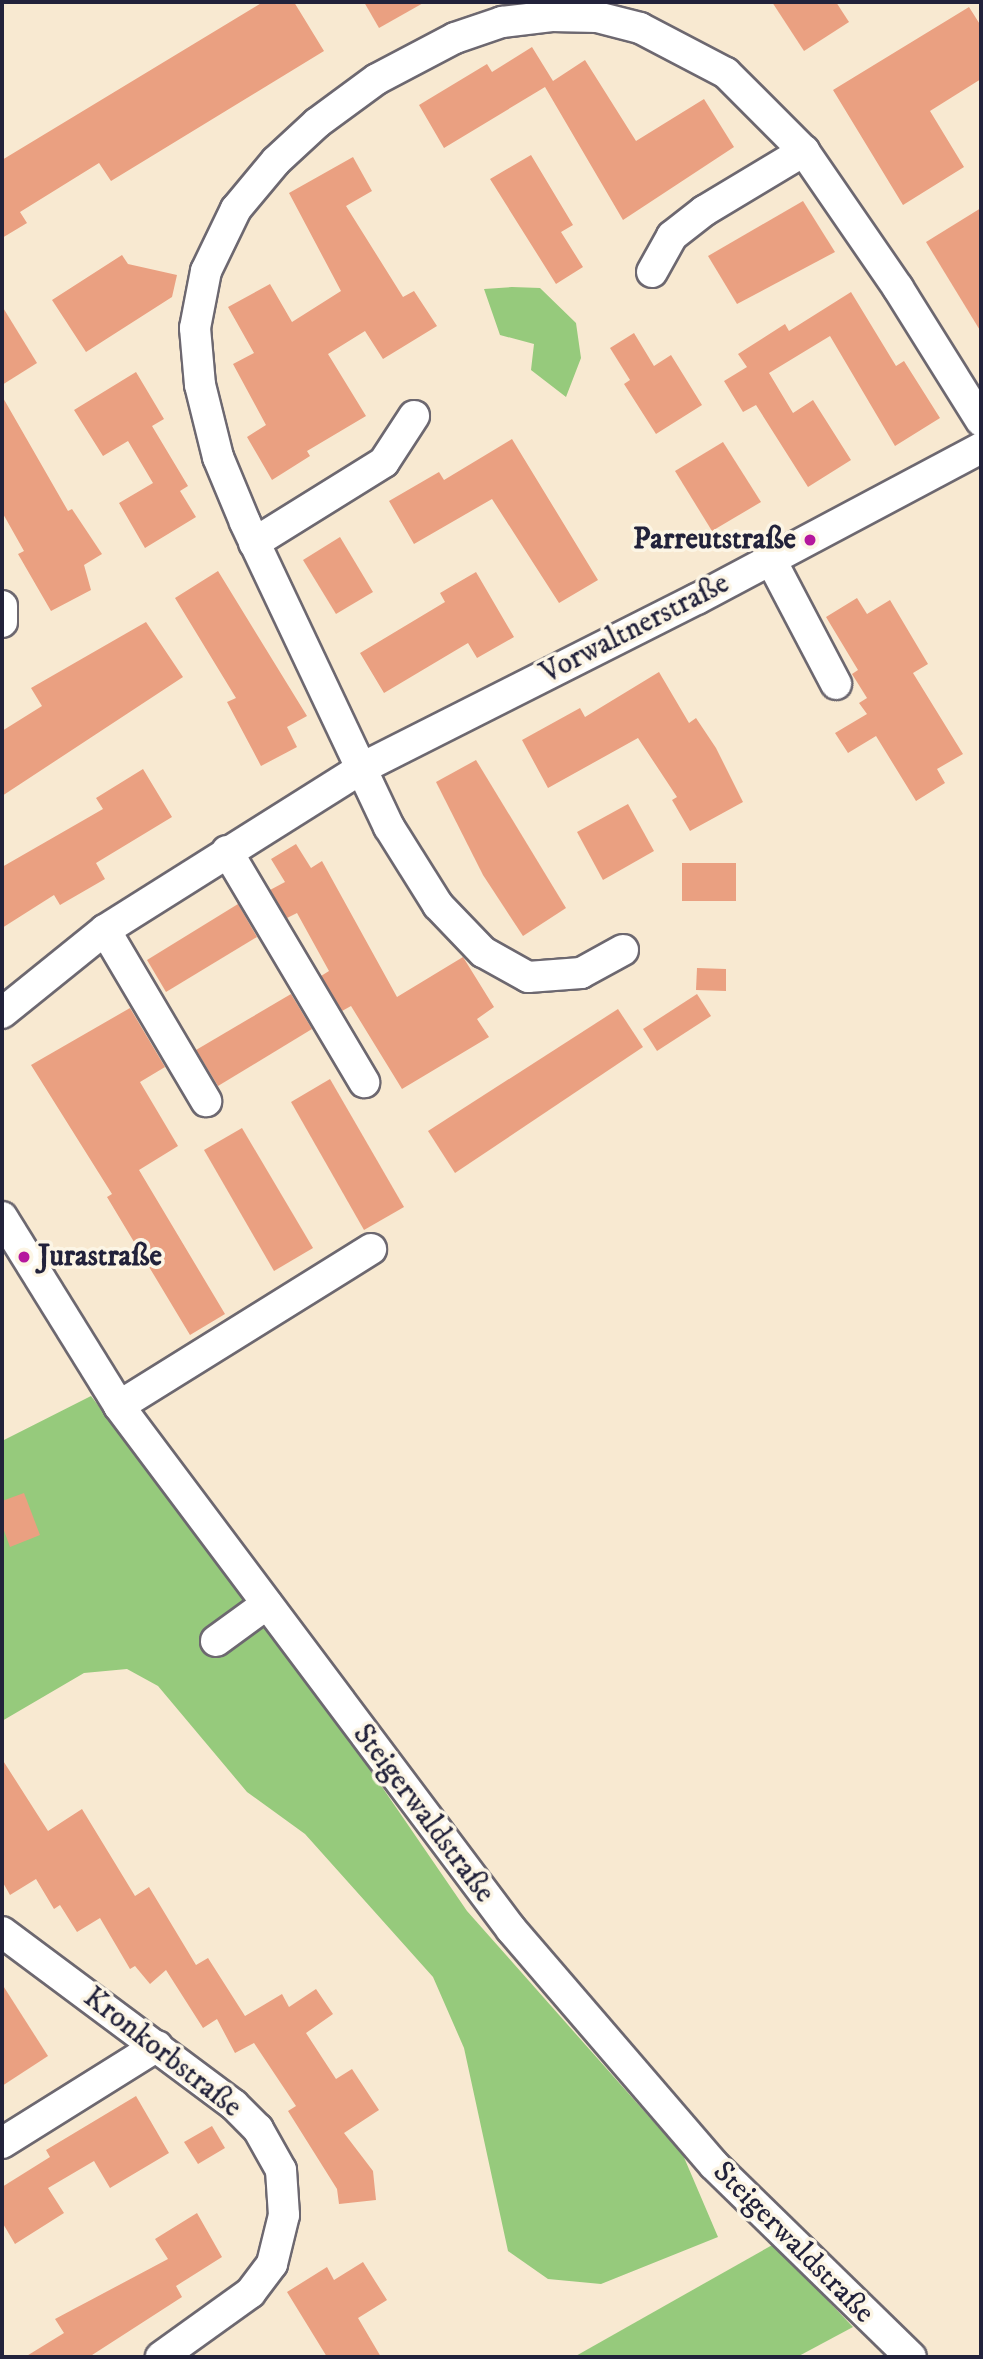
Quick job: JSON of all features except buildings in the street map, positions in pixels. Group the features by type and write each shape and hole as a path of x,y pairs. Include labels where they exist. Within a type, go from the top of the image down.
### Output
{"street":[{"path":"623,950 581,973 528,977 482,952 438,905 389,827 254,543 218,457 200,385 195,328 206,271 236,209 275,160 317,122 377,79 455,38 502,22 597,17 640,28 726,73 804,151 898,288 981,421"},
{"path":"652,272 672,236 682,228 804,151"},
{"path":"254,543 384,462 414,416"},
{"name":"Vorwaltnerstraße","path":"362,768 771,561 981,448"},
{"path":"771,561 836,684"},
{"path":"2,606 2,622"},
{"path":"2,1013 106,930 362,768"},
{"path":"227,851 363,1082"},
{"path":"106,930 206,1101"},
{"name":"Steigerwaldstraße","path":"2,1217 119,1406 511,1929 714,2165 911,2357"},
{"path":"119,1406 371,1249"},
{"path":"216,1641 267,1604"},
{"name":"Kronkorbstraße","path":"2,1932 157,2046 258,2129 282,2170 284,2215 272,2264 250,2293 162,2357"},
{"path":"2,2143 157,2046"}],"green space":[{"path":"540,288 576,323 581,358 566,397 531,370 534,344 500,335 484,289"},
{"path":"91,1396 319,1695 467,1911 683,2155 718,2237 601,2284 548,2279 508,2251 464,2048 433,1977 305,1834 247,1792 158,1686 127,1669 84,1673 2,1721 2,1441"},
{"path":"774,2244 853,2327 797,2357 574,2357"}],"place":[{"name":"Parreutstraße","path":"810,540"},
{"name":"Jurastraße","path":"24,1257"}]}
